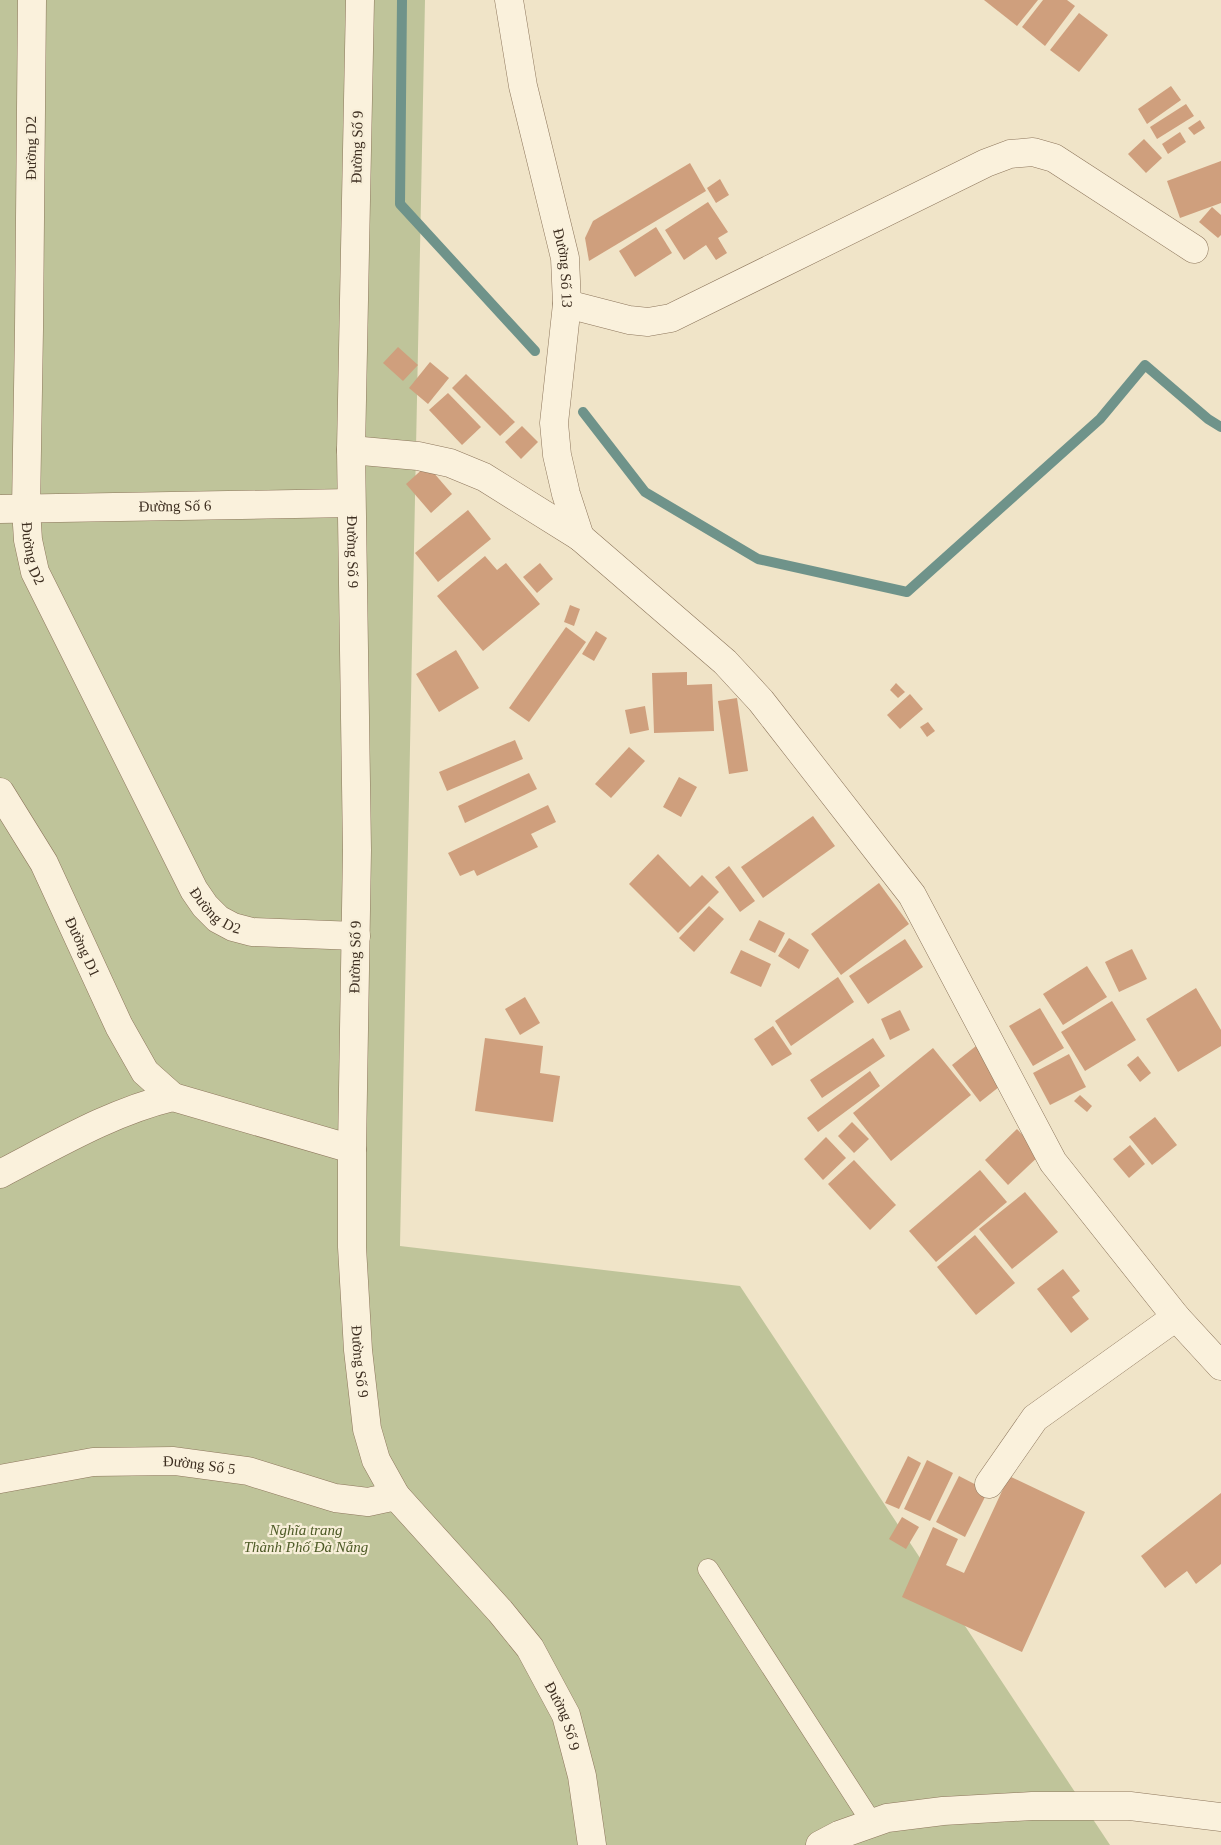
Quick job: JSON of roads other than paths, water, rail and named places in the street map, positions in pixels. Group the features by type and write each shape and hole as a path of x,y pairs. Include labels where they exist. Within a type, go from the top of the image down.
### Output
{"street":[{"name":"Đường D2","path":"32,0 29,329 13,509 40,584 189,881 205,906 218,919 233,927 252,932 356,936"},
{"name":"Đường Số 9","path":"360,0 351,450 357,850 352,1148 353,1266 358,1350 367,1429 376,1460 396,1496 500,1611 530,1648 566,1715 582,1776 592,1845"},
{"name":"Đường Số 13","path":"509,0 523,86 565,258 567,304 554,423 557,455 566,494 580,537"},
{"path":"567,304 629,320 648,322 671,318 986,163 1010,154 1033,152 1054,158 1194,249"},
{"path":"351,450 418,456 450,463 484,477 580,537 731,669 761,701 912,895 1053,1162 1176,1317 1221,1366"},
{"name":"Đường Số 6","path":"13,509 351,503"},
{"name":"Đường D1","path":"0,792 44,863 120,1026 145,1072 172,1097 352,1148"},
{"name":"Đường D1","path":"0,1174 106,1119 148,1103 172,1097"},
{"path":"989,1484 1035,1418 1176,1317"},
{"name":"Đường Số 5","path":"0,1479 93,1462 174,1461 248,1470 334,1498 368,1502 396,1496"},
{"path":"820,1845 839,1835 887,1818 934,1812 1032,1806 1130,1806 1221,1817"}],"lane":[{"path":"708,1569 872,1823"}],"waterway":[{"path":"402,0 400,204 535,351"},
{"path":"583,412 645,492 758,559 907,592 1100,419 1145,365 1208,419 1221,427"}],"park label":[{"name":"Nghĩa trang Thành Phố Đà Nẵng","path":"306,1538"}]}
